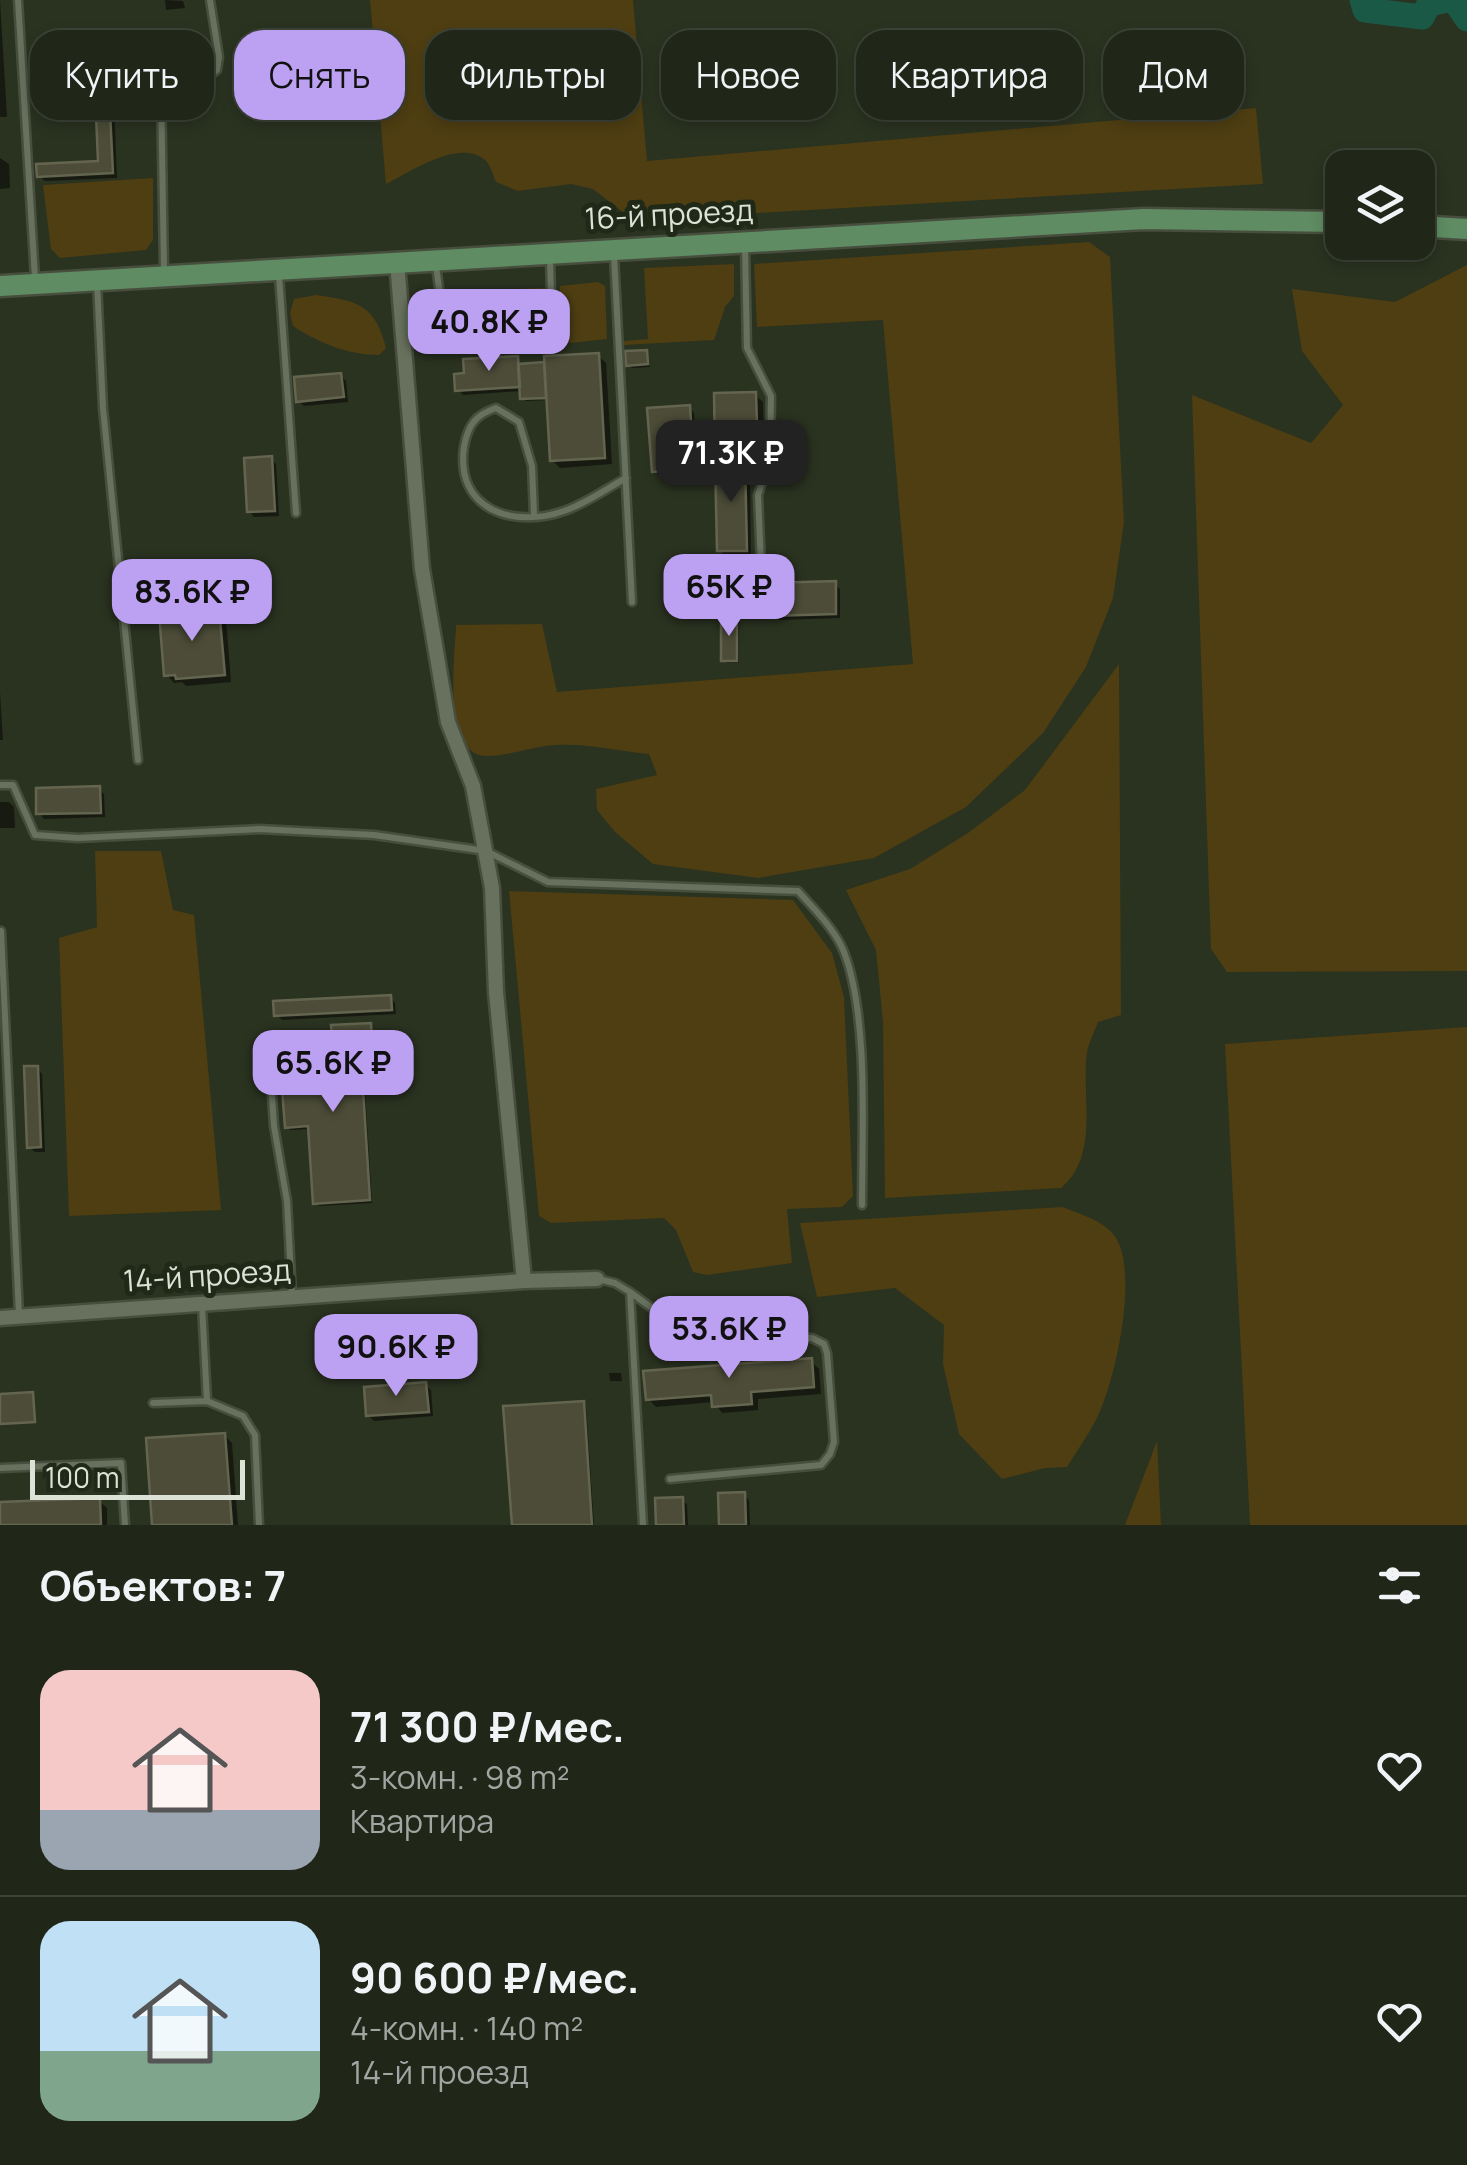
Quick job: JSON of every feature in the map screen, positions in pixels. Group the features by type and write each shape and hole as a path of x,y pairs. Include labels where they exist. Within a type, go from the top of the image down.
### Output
{"street":[{"name":"16-й проезд","path":"0,286 1144,219 1325,222"},
{"path":"1435,227 1467,229"},
{"path":"398,262 422,569 448,722 473,786 492,888 496,992 524,1281"},
{"name":"14-й проезд","path":"0,1318 597,1279"}],"lane":[{"path":"18,0 35,284"},
{"path":"164,276 161,88 165,83 209,76 217,70 219,56 210,0"},
{"path":"745,241 747,348 771,396 770,460 758,495 761,564"},
{"path":"614,248 632,602"},
{"path":"436,260 442,310 454,340 463,345 539,343 552,327 550,252"},
{"path":"279,269 296,513"},
{"path":"97,280 104,408 138,760"},
{"path":"534,516 532,466 519,422 496,408 480,413 467,431 462,465 465,484 490,510 534,516 565,510 626,478"},
{"path":"0,785 12,785 35,836 78,838 259,829 374,835 486,851 548,882 798,891 823,918 844,951 852,988 861,1069 862,1205"},
{"path":"1,932 19,1317"},
{"path":"268,1037 274,1126 287,1201 292,1297"},
{"path":"597,1279 615,1282 686,1334 704,1338 812,1338 824,1344 834,1442 821,1465 670,1479"},
{"path":"630,1292 643,1525"},
{"path":"202,1304 207,1401"},
{"path":"152,1403 207,1401 243,1416 255,1435 259,1525"},
{"path":"0,1468 121,1464 125,1525"}],"shaded area":[{"path":"370,0 633,0 636,30 425,30 425,120 641,120 641,92 647,161 1118,120 1244,120 1244,109 1256,108 1263,184 633,220 593,189 571,184 518,191 496,182 487,162 475,154 435,159 386,184 380,120 405,120 405,30 373,30"},
{"path":"153,178 153,240 146,250 60,258 51,249 43,185"},
{"path":"1089,242 1110,257 1124,522 1113,598 1086,667 1043,733 966,807 874,858 758,878 653,864 615,832 597,810 596,789 657,775 649,754 567,745 487,756 472,752 463,740 454,702 456,625 542,624 557,692 913,664 883,320 757,327 754,264"},
{"path":"734,264 734,296 725,307 714,340 624,345 624,341 648,339 644,268"},
{"path":"1467,265 1467,971 1227,972 1211,949 1192,395 1311,443 1343,405 1302,351 1292,289 1395,302"},
{"path":"598,282 605,286 607,339 570,343 557,327 560,286"},
{"path":"545,288 541,323 531,333 456,332 444,292"},
{"path":"316,295 353,303 370,313 386,348 379,355 345,350 293,326 290,313 294,299"},
{"path":"1119,664 1121,1015 1098,1022 1088,1048 1081,1159 1061,1188 885,1198 883,1022 876,950 846,890 910,869 968,833 1025,790"},
{"path":"95,851 161,851 173,910 194,915 221,1210 69,1216 59,938 97,927"},
{"path":"509,891 793,900 832,953 844,997 853,1196 842,1207 787,1209 792,1263 707,1275 693,1272 676,1230 664,1218 551,1223 539,1216"},
{"path":"1467,1027 1467,1525 1250,1525 1225,1044"},
{"path":"1063,1207 1106,1227 1123,1255 1125,1302 1117,1356 1096,1420 1067,1467 1045,1468 1002,1479 959,1434 943,1364 944,1325 895,1288 817,1297 800,1223"},
{"path":"1157,1441 1161,1525 1125,1525"}],"building":[{"path":"96,120 110,120 113,173 37,177 36,164 98,161"},
{"path":"647,350 648,364 626,366 625,351"},
{"path":"599,353 605,458 550,461 544,356"},
{"path":"518,356 520,387 455,391 454,374 464,373 463,359"},
{"path":"544,362 546,398 520,399 518,364"},
{"path":"341,373 344,397 296,402 294,377"},
{"path":"756,392 758,459 715,460 714,393"},
{"path":"690,405 694,469 652,472 647,408"},
{"path":"272,456 275,511 247,512 244,458"},
{"path":"745,459 747,551 717,551 715,460"},
{"path":"836,581 836,614 770,616 770,583"},
{"path":"219,608 225,675 176,679 175,675 164,676 159,613"},
{"path":"721,616 737,616 737,661 721,661"},
{"path":"100,786 101,813 36,814 36,788"},
{"path":"391,995 392,1010 274,1016 273,1001"},
{"path":"371,1023 373,1055 361,1056 370,1200 313,1204 308,1126 285,1128 280,1062 333,1059 331,1025"},
{"path":"24,1066 38,1066 41,1147 27,1148"},
{"path":"812,1358 814,1387 751,1392 752,1404 712,1407 711,1395 646,1400 643,1371"},
{"path":"426,1382 429,1412 366,1416 364,1387"},
{"path":"33,1392 35,1422 0,1424 0,1394"},
{"path":"584,1401 592,1525 512,1525 503,1406"},
{"path":"225,1433 232,1525 152,1525 146,1438"},
{"path":"745,1492 746,1525 719,1525 718,1493"},
{"path":"683,1497 684,1525 656,1525 655,1498"},
{"path":"100,1498 101,1525 0,1525 0,1502"}],"waterway":[{"path":"1362,0 1365,10 1422,17 1429,4 1447,0"},
{"path":"1454,0 1467,19"}]}
